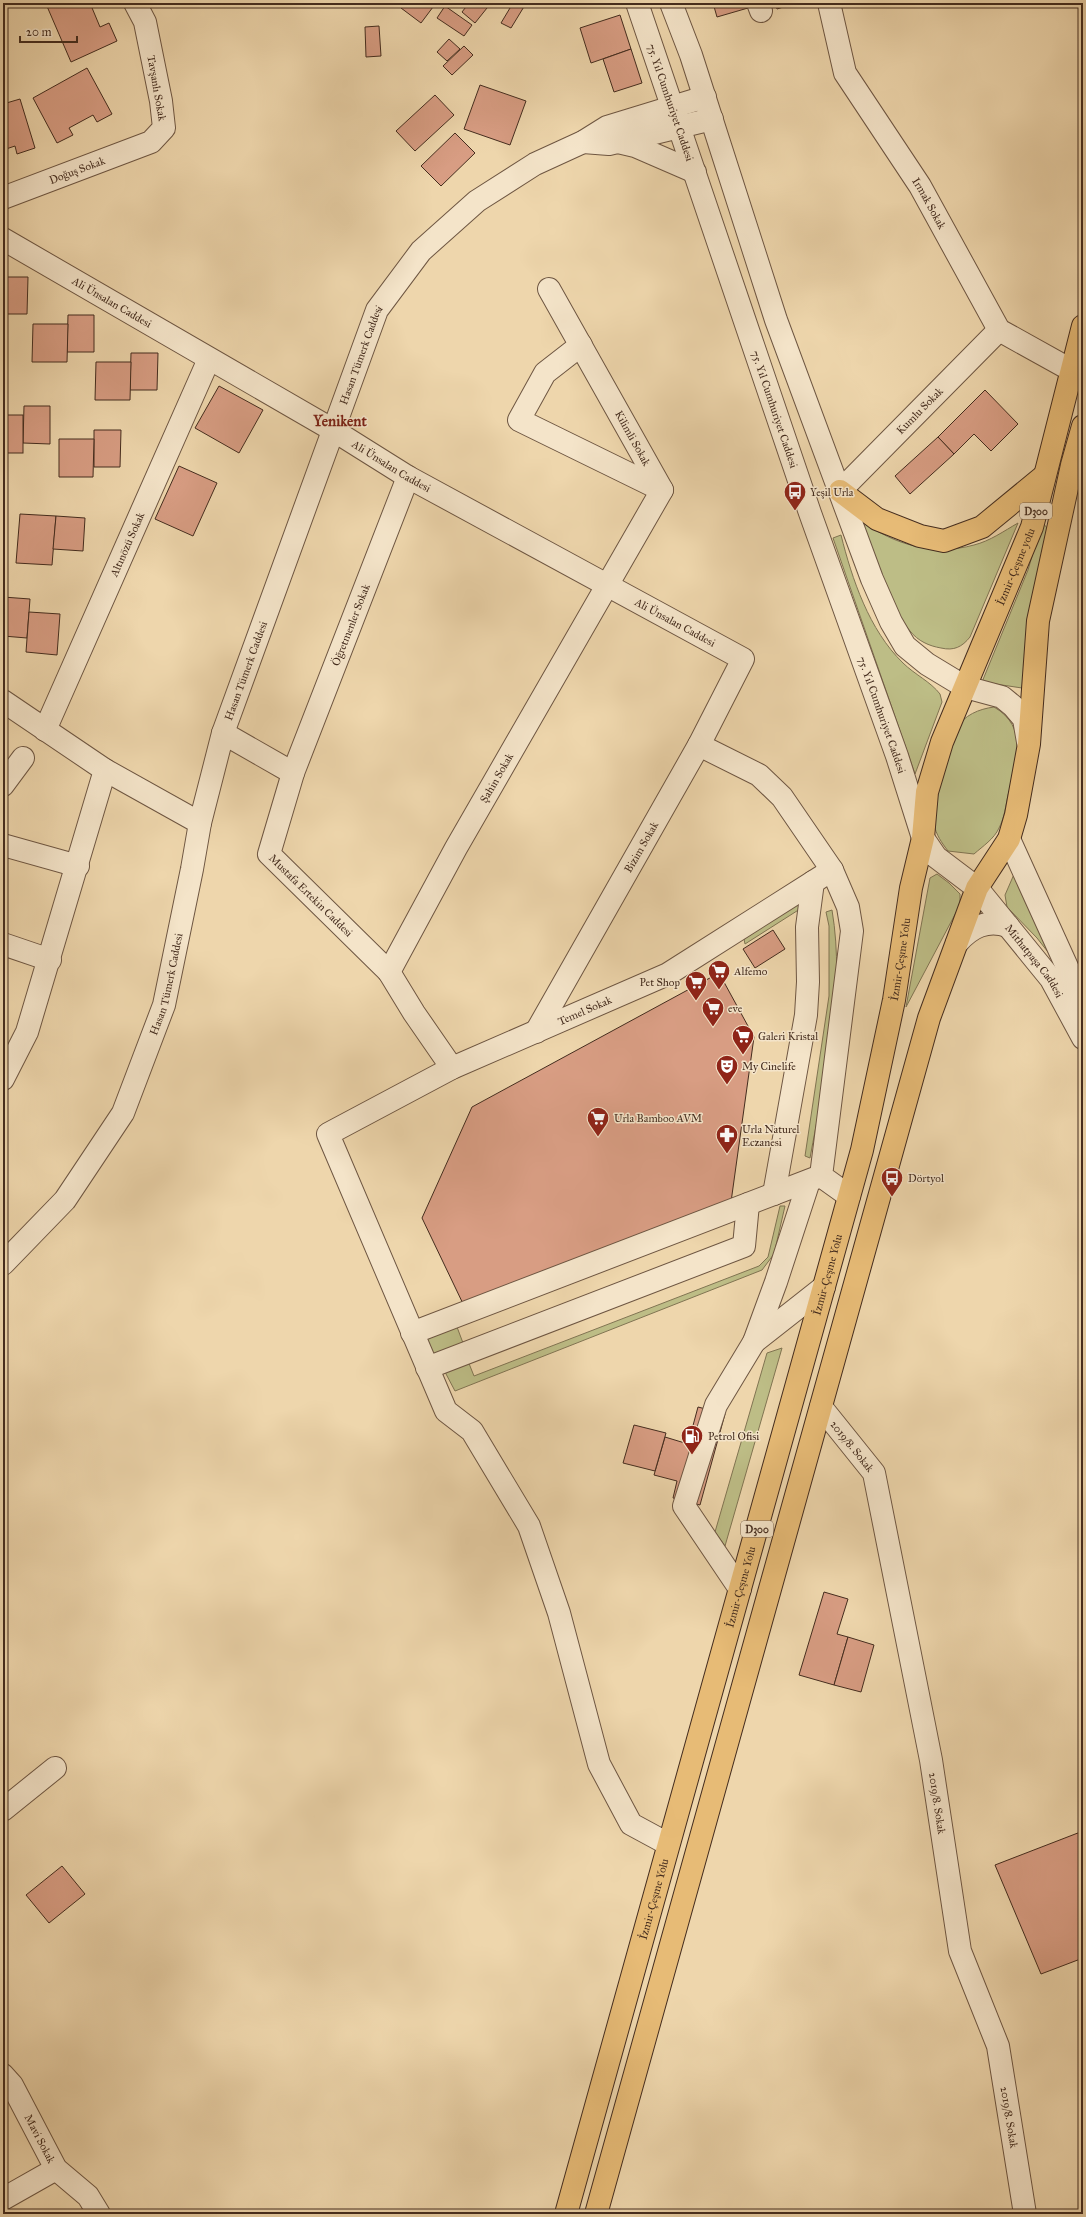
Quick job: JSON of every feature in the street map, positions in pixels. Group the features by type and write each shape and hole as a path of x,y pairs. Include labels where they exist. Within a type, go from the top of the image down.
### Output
{"highway":[{"name":"İzmir-Çeşme yolu","path":"965,687 1032,527 1083,326"},
{"name":"D300","path":"596,2214 929,1018 977,888 1009,839 1017,808 1028,744 1038,621 1072,465 1083,426"},
{"path":"840,491 877,519 920,536 944,541 982,527 1044,476"},
{"name":"D300","path":"923,838 927,792 942,742 965,687"},
{"name":"İzmir-Çeşme Yolu","path":"566,2214 862,1150 894,1000 911,888 923,838"}],"street":[{"name":"Tavşanlı Sokak","path":"134,3 145,22 161,102 158,135"},
{"name":"75. Yıl Cumhuriyet Caddesi","path":"637,3 810,513 897,756 923,838 936,858 977,888"},
{"path":"671,3 705,97 776,320 872,579 891,622 905,646 927,664 965,687 1002,697 1014,706 1024,718 1028,744"},
{"name":"Irmak Sokak","path":"829,3 845,73 920,186 999,330"},
{"path":"583,142 609,144 618,142 675,118 705,97"},
{"path":"675,118 712,119"},
{"name":"Hasan Tümerk Caddesi","path":"3,1264 65,1200 123,1113 164,1005 192,869 200,822 223,732 376,310 421,251 477,202 535,164 583,142 607,127 675,118"},
{"name":"Doğuş Sokak","path":"3,198 158,135"},
{"path":"618,142 635,146 695,172"},
{"name":"Ali Ünsalan Caddesi","path":"3,239 333,430 408,477 606,586 743,659"},
{"name":"Kilimli Sokak","path":"549,289 662,490"},
{"path":"999,330 1071,370"},
{"name":"Kumlu Sokak","path":"840,491 999,330"},
{"path":"581,345 545,373 519,420 662,490 606,586"},
{"name":"Altınözü Sokak","path":"45,730 209,359"},
{"name":"Öğretmenler Sokak","path":"293,773 408,477"},
{"name":"Şahin Sokak","path":"389,972 456,848 606,586"},
{"name":"Bizim Sokak","path":"536,1032 698,745 743,659"},
{"path":"3,701 105,770 200,822"},
{"path":"223,732 293,773"},
{"path":"698,745 759,775 775,789 832,870 848,907 852,931 815,1178 754,1342 716,1405 684,1506 740,1588"},
{"path":"3,784 23,758"},
{"path":"3,1078 27,1032 78,866 105,770"},
{"name":"Mustafa Ertekin Caddesi","path":"293,773 269,854 389,972 452,1068"},
{"path":"1009,839 1083,1002"},
{"path":"3,845 78,866"},
{"name":"Temel Sokak","path":"414,1337 328,1134 452,1068 668,974 832,870"},
{"path":"774,1194 806,1015 808,982 807,927 813,882"},
{"name":"Mithatpaşa Caddesi","path":"977,888 1050,979 1083,1038"},
{"path":"957,943 972,929 981,925 998,923 1008,926"},
{"path":"3,944 50,960"},
{"path":"668,1844 631,1824 599,1764 559,1613 529,1526 472,1431 446,1411 414,1337 747,1208 774,1194 815,1178 849,1196"},
{"path":"427,1368 744,1246 747,1208"},
{"path":"754,1342 824,1287"},
{"name":"2019/8. Sokak","path":"821,1407 874,1473 931,1760 960,1951 998,2046 1025,2214"},
{"path":"3,1810 55,1768"},
{"name":"Mavi Sokak","path":"3,2075 12,2085 56,2169 88,2196 99,2214"},
{"path":"3,2198 56,2169"}],"green space":[{"path":"862,521 887,536 901,542 929,549 959,548 974,545 997,536 1018,523 970,637 961,646 950,649 937,647 920,640 913,635 903,621 889,594"},
{"path":"1042,522 1048,529 1037,581 1022,688 982,682 1028,570"},
{"path":"841,535 856,586 871,620 891,650 903,663 940,694 942,702 915,774 833,538"},
{"path":"994,707 1005,715 1012,725 1016,735 1018,747 1015,771 1005,812 999,828 994,836 974,854 948,851 936,832 934,817 942,777 953,737 959,724 968,716 977,711"},
{"path":"1015,872 1055,961 1037,938 1007,907 1005,895"},
{"path":"937,874 960,894 960,905 906,1007 930,878"},
{"path":"799,903 800,909 745,944 744,939"},
{"path":"832,910 836,941 837,972 835,1003 827,1065 810,1158 805,1156 829,996 829,926 826,912"},
{"path":"780,1206 785,1206 774,1254 762,1270 455,1391 445,1372 468,1361 474,1376 759,1266 768,1257"},
{"path":"457,1327 463,1343 433,1356 427,1339"},
{"path":"782,1348 725,1546 715,1532 767,1353"}],"building":[{"path":"90,3 100,27 109,23 117,41 71,62 46,4"},
{"path":"405,3 436,3 421,23 401,8"},
{"path":"469,3 481,3 487,8 475,23 462,12"},
{"path":"513,3 525,5 511,28 501,23"},
{"path":"713,3 747,3 748,8 717,17"},
{"path":"775,3 796,3 777,9"},
{"path":"445,6 472,25 464,36 437,18"},
{"path":"620,15 631,49 591,63 580,28"},
{"path":"379,26 381,56 366,57 365,27"},
{"path":"449,39 460,49 447,61 437,52"},
{"path":"464,46 473,55 452,75 443,66"},
{"path":"631,49 642,83 614,92 603,59"},
{"path":"87,68 112,114 97,122 93,115 69,128 73,135 57,143 33,98"},
{"path":"480,85 526,101 510,145 464,129"},
{"path":"435,95 454,115 415,151 396,131"},
{"path":"20,99 35,148 17,154 15,146 3,150 3,104"},
{"path":"455,133 475,153 441,186 421,166"},
{"path":"3,277 28,277 27,314 3,314"},
{"path":"68,315 94,315 94,352 67,352"},
{"path":"33,324 68,324 67,362 32,362"},
{"path":"131,353 158,353 157,390 130,390"},
{"path":"96,362 131,362 130,400 95,400"},
{"path":"219,386 263,410 239,453 195,428"},
{"path":"985,390 1018,424 991,451 974,434 954,454 938,437"},
{"path":"24,406 50,406 50,444 23,443"},
{"path":"3,415 23,415 23,453 3,453"},
{"path":"94,430 121,430 120,467 94,467"},
{"path":"938,437 954,454 910,494 895,476"},
{"path":"59,439 94,439 93,477 59,477"},
{"path":"179,466 217,483 193,536 155,519"},
{"path":"20,514 56,516 52,565 16,563"},
{"path":"56,516 85,518 83,551 53,549"},
{"path":"3,597 30,599 27,638 3,636"},
{"path":"29,612 60,614 57,655 26,652"},
{"path":"773,930 785,949 755,968 743,949"},
{"name":"Urla Bamboo AVM","path":"719,973 754,1037 731,1202 466,1310 422,1218 472,1107"},
{"path":"698,1407 725,1414 700,1505 673,1498 677,1481 654,1475 665,1437 688,1444"},
{"path":"634,1425 666,1433 655,1471 623,1463"},
{"path":"824,1592 848,1599 837,1634 848,1637 834,1685 799,1675"},
{"path":"848,1637 874,1645 861,1692 834,1685"},
{"path":"1083,1831 1083,1958 1041,1974 995,1865"},
{"path":"62,1866 85,1894 49,1923 26,1895"}],"place":[{"name":"Yeşil Urla","path":"795,512"},
{"name":"Alfemo","path":"719,990"},
{"name":"Pet Shop","path":"696,1002"},
{"name":"eve","path":"713,1028"},
{"name":"Galeri Kristal","path":"743,1056"},
{"name":"My Cinelife","path":"727,1086"},
{"name":"Urla Bamboo AVM","path":"598,1138"},
{"name":"Urla Naturel Eczanesi","path":"727,1154"},
{"name":"Dörtyol","path":"892,1198"},
{"name":"Petrol Ofisi","path":"692,1456"}],"district":[{"name":"Yenikent","path":"340,421"}]}
